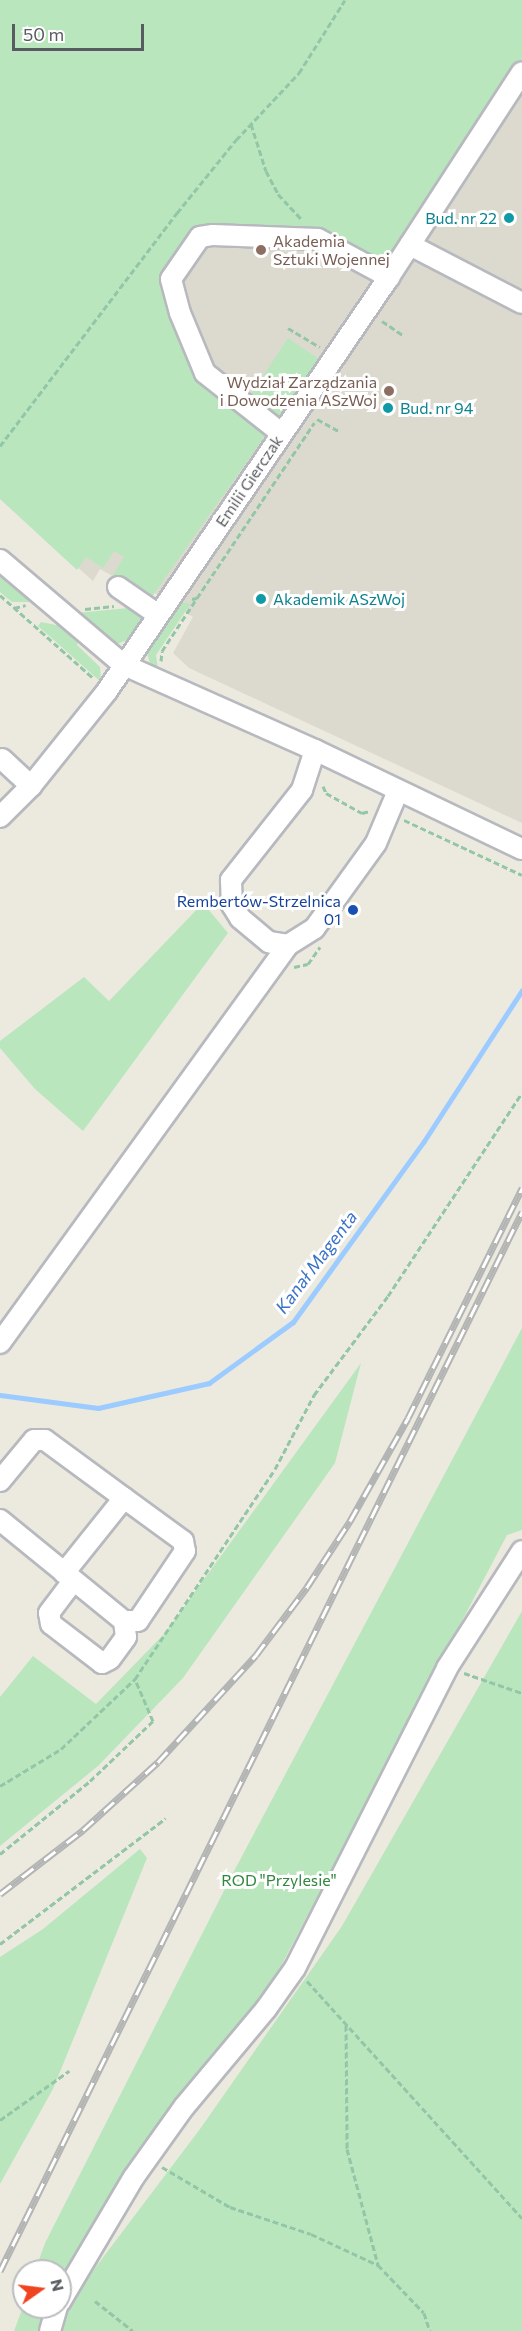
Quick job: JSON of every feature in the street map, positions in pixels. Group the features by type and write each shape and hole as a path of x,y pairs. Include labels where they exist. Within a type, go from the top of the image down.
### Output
{"street":[{"name":"Emilii Gierczak","path":"0,817 31,786 107,691 157,614 410,245 522,72"},
{"path":"281,433 205,373 180,313 171,279 200,237 318,239 388,277"},
{"path":"410,245 522,303"},
{"path":"0,560 124,665 315,750 522,849"},
{"path":"118,587 157,614"},
{"path":"288,945 269,942 240,918 229,893 231,880 254,847 302,790 305,771 315,750"},
{"path":"2,759 31,786"},
{"path":"0,1343 288,945 314,929 376,843 391,815 398,791"},
{"path":"0,1481 34,1440 45,1440 183,1540 185,1551 138,1621 124,1621 0,1520"},
{"path":"124,1498 68,1577 49,1613 51,1624 102,1663 110,1659 126,1637 124,1621"},
{"path":"72,2282 147,2159 295,1968 447,1668 522,1551"}],"path":[{"path":"0,446 170,223 251,124 299,73 345,0"},
{"path":"251,124 266,171 278,194 318,239"},
{"path":"382,321 403,335"},
{"path":"317,419 339,431"},
{"path":"0,596 107,691"},
{"path":"159,681 162,651 197,598"},
{"path":"305,771 320,780 326,793 362,813 378,810 391,815 522,875"},
{"path":"0,1786 61,1749 135,1679 275,1469 314,1395 388,1296 522,1093"},
{"path":"447,1668 522,1693"},
{"path":"0,1854 90,1781 153,1721 135,1679"},
{"path":"0,1944 166,1818"},
{"path":"295,1968 522,2218"},
{"path":"346,2023 347,2149 378,2265"},
{"path":"0,2120 69,2071"},
{"path":"147,2159 230,2207 311,2234 378,2265 424,2313 430,2331"},
{"path":"95,2301 133,2331"}],"shaded area":[{"name":"Akademia Sztuki Wojennej","path":"0,0 522,0 522,823 189,668 173,653 193,617 155,593 151,598 100,569 93,581 0,499"}],"green space":[{"path":"0,0 522,0 522,57 384,264 334,232 228,228 162,278 179,335 201,385 238,414 288,338 319,359 151,598 113,575 124,557 114,551 103,568 86,557 77,570 0,499"},
{"path":"496,128 499,131 408,221 405,219"},
{"path":"0,572 34,602 12,602 0,592"},
{"path":"176,603 191,603 156,655 158,669 151,667 146,650"},
{"path":"138,607 147,618 134,637 115,645 77,613"},
{"path":"41,622 61,626 78,641 77,645 100,667 101,682 38,626"},
{"path":"203,903 228,933 83,1131 35,1089 0,1048 0,1041 84,977 109,1001"},
{"name":"ROD \"Przylesie\"","path":"522,1328 522,1530 507,1535 272,1983 125,2178 72,2262 72,2259 39,2259 45,2243 233,1873"},
{"path":"361,1363 335,1463 183,1678 98,1766 0,1846 0,1697 33,1656 96,1704 165,1633"},
{"path":"522,1611 522,2331 14,2331 18,2319 72,2319 72,2262 92,2272 200,2129 342,1926"},
{"path":"140,1849 147,1858 53,2089 0,2184 0,1957 43,1929"}],"waterway":[{"name":"Kanał Magenta","path":"0,1395 98,1408 209,1383 293,1322 424,1141 522,990"}],"railway":[{"path":"0,1894 83,1830 158,1762 256,1655 307,1587 350,1521 408,1418 522,1188"},
{"path":"0,2271 522,1212"}],"place":[{"name":"Bud. nr 22","path":"509,218"},
{"name":"Akademia Sztuki Wojennej","path":"261,250"},
{"name":"Wydział Zarządzania i Dowodzenia ASzWoj","path":"389,391"},
{"name":"Bud. nr 94","path":"388,408"},
{"name":"Akademik ASzWoj","path":"261,599"},
{"name":"Rembertów-Strzelnica 01","path":"353,910"}]}
